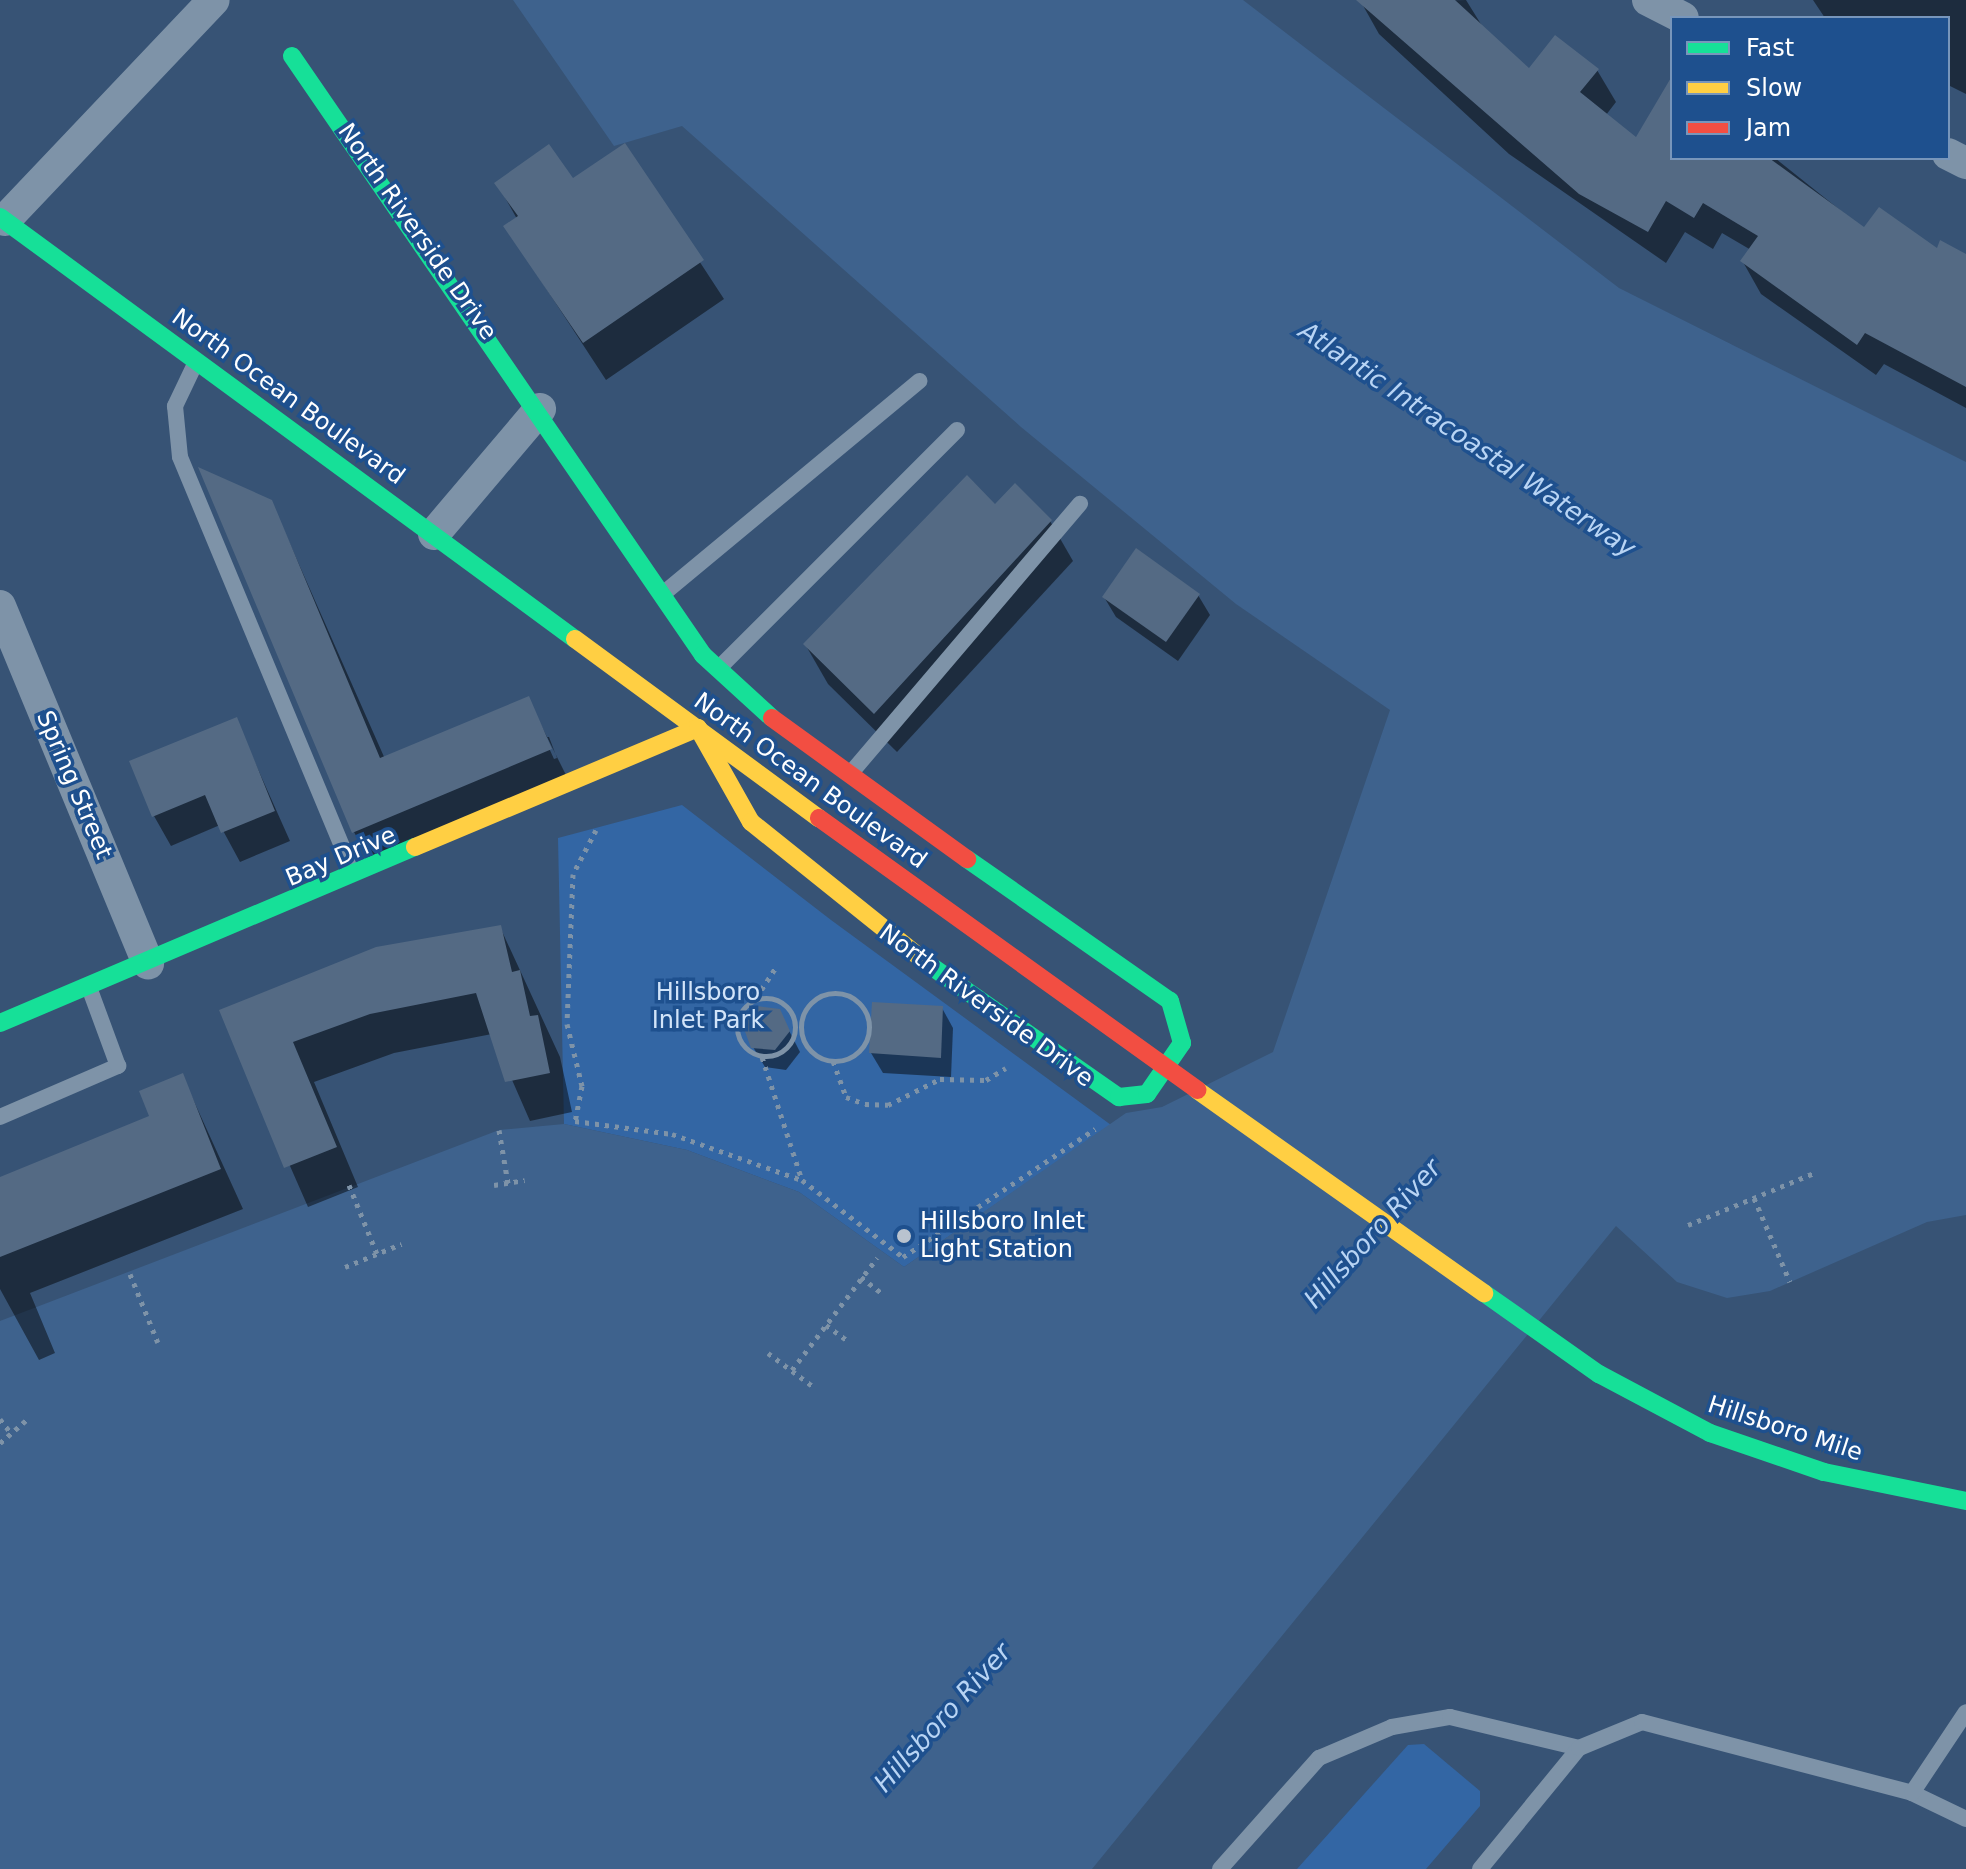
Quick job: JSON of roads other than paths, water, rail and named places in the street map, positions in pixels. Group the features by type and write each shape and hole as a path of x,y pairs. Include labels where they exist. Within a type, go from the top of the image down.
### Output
{"street":[{"path":"2,219 214,0"},
{"path":"1648,0 1679,16"},
{"name":"North Riverside Drive","path":"292,56 540,409 717,670 742,698 848,776 1170,1001 1182,1043 1163,1080 1147,1094 1119,1097 1095,1086 861,915 751,822 698,728"},
{"name":"North Ocean Boulevard","path":"2,219 1017,963 1599,1374"},
{"path":"434,534 540,409"},
{"name":"Spring Street","path":"0,606 148,964"},
{"name":"Bay Drive","path":"0,1023 355,878 698,728"},
{"name":"Hillsboro Mile","path":"1599,1374 1724,1438 1824,1472 1966,1501"}],"lane":[{"path":"197,361 175,406 180,457 355,878"},
{"path":"663,594 919,381"},
{"path":"717,670 957,430"},
{"path":"848,776 1080,504"},
{"path":"0,1117 118,1066 89,987"},
{"path":"1912,1793 1966,1712"},
{"path":"1220,1869 1319,1758 1392,1727 1450,1717 1579,1748"},
{"path":"1480,1869 1579,1748 1642,1722 1912,1793 1966,1819"}],"water":[{"path":"513,0 1243,0 1619,288 1966,462 1966,1215 1927,1222 1770,1291 1727,1298 1677,1282 1616,1226 1092,1869 0,1869 0,1321 499,1130 564,1124 687,1150 799,1192 904,1267 1126,1113 1162,1107 1273,1052 1390,710 1236,604 1021,427 682,126 614,146"}],"place":[{"name":"Hillsboro Inlet Light Station","path":"904,1236"}],"water label":[{"name":"Atlantic Intracoastal Waterway","path":"1467,440"},
{"name":"Hillsboro River","path":"1373,1234"},
{"name":"Hillsboro River","path":"943,1718"}],"park label":[{"name":"Hillsboro Inlet Park","path":"708,1007"}]}
